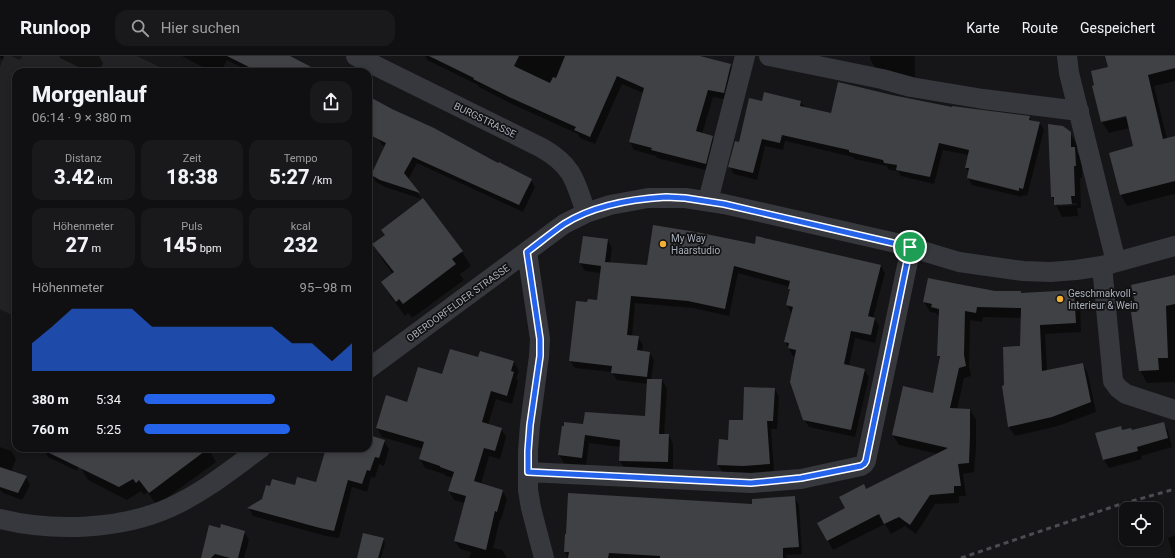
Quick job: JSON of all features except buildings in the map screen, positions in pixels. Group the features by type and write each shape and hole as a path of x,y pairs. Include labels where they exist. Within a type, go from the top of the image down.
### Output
{"street":[{"name":"BURGSTRASSE","path":"356,56 554,155 565,165 575,180 586,212"},
{"path":"708,201 745,56"},
{"path":"769,56 911,87 983,99 1079,111"},
{"path":"1067,56 1069,73 1079,111 1109,264 1113,381 1118,388 1126,394 1175,410"},
{"name":"OBERDORFELDER STRASSE","path":"372,366 564,224 586,212 610,205 648,198 685,198 708,201 910,247 959,262 1023,271 1050,272 1076,270 1109,264 1175,246"},
{"path":"528,472 751,483 801,478 861,466 866,461 910,247"},
{"path":"527,252 540,339 540,356 530,425 528,490 531,508 544,558"},
{"path":"0,519 25,525 67,527 110,524 142,517 170,507 188,498 212,484 256,452"}],"shaded area":[{"path":"4,56 11,56 20,60 22,56 137,56 162,68 12,68 12,315 0,309 0,67"}],"railway":[{"path":"961,558 1118,505 1175,489"}],"place":[{"name":"My Way Haarstudio","path":"663,244"},
{"name":"Geschmakvoll - Interieur & Wein","path":"1060,299"}],"route":[{"path":"648,198 685,198 724,204 910,247 866,461 861,466 801,478 751,483 528,472 530,425 540,356 540,339 527,252 564,224 586,212 610,205 648,198"}]}
